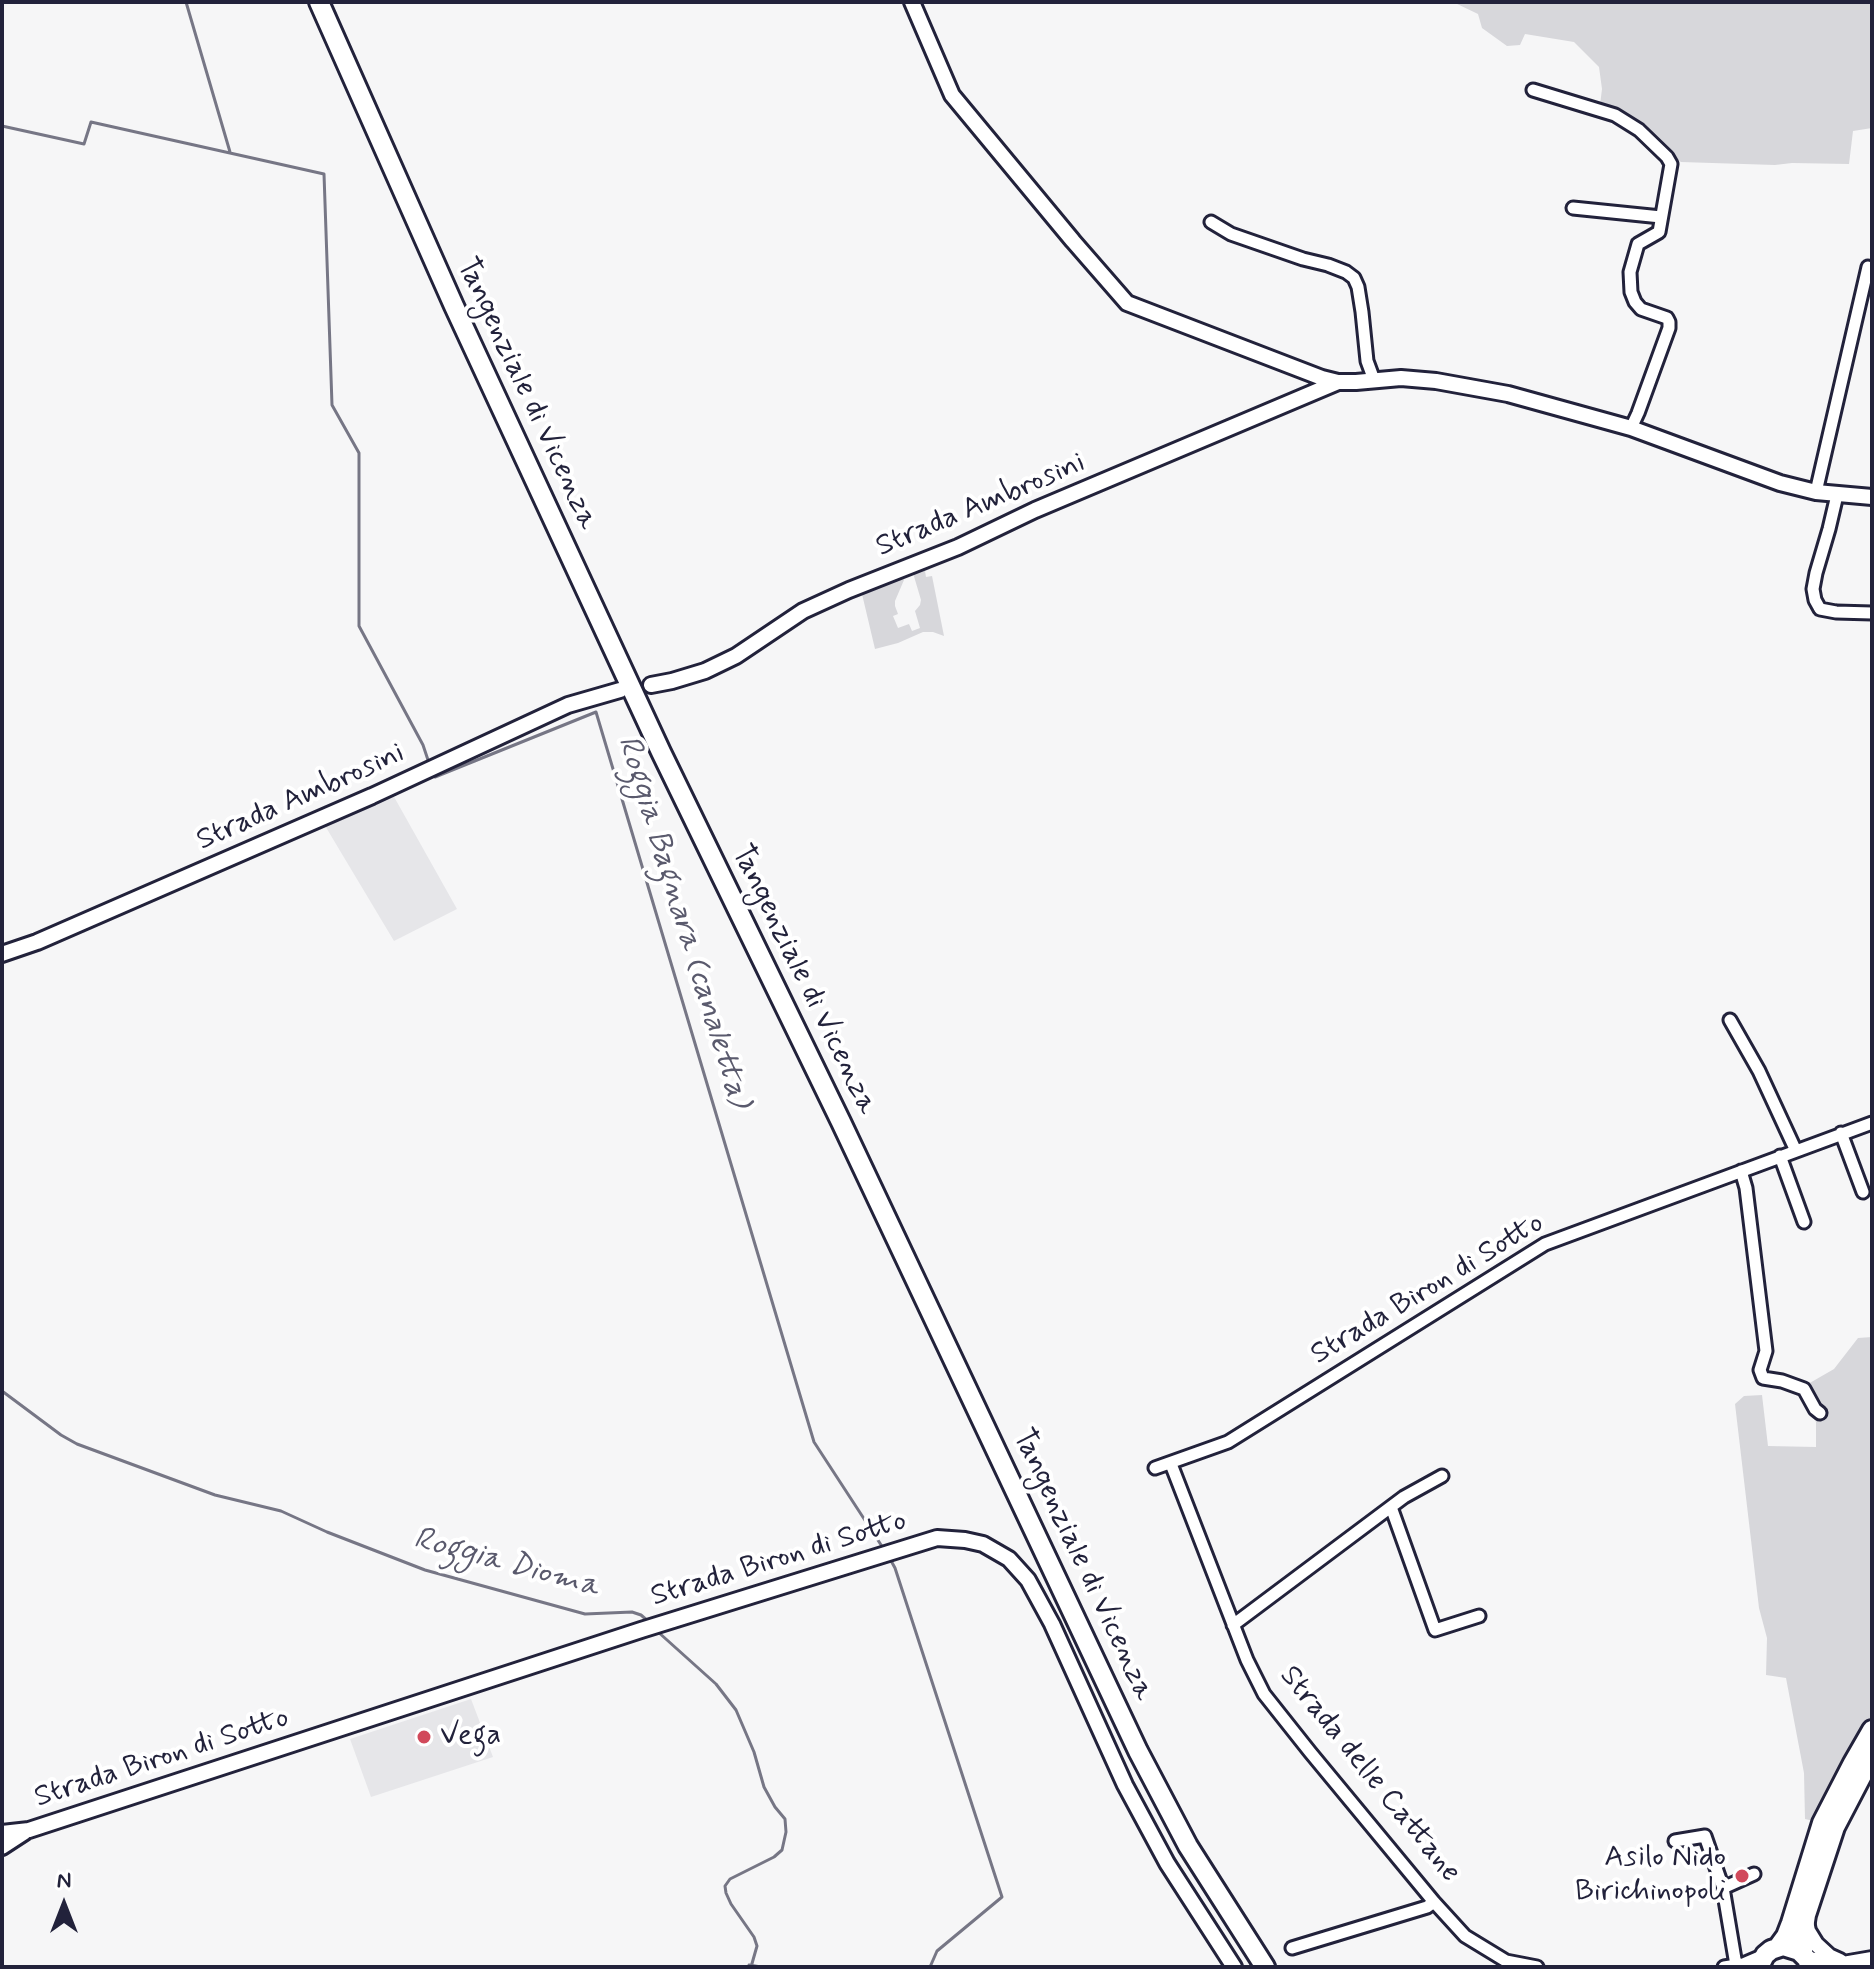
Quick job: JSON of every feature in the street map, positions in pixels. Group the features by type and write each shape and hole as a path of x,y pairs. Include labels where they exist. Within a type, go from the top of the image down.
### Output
{"main road":[{"name":"Tangenziale di Vicenza","path":"319,2 454,306 661,752 1138,1751 1188,1846 1265,1967"},
{"path":"1767,1956 1791,1923 1822,1823 1872,1730"},
{"path":"1807,1960 1803,1934 1806,1918 1835,1827 1872,1756"},
{"path":"1767,1956 1794,1948 1807,1960"}],"street":[{"path":"912,2 952,95 1127,303 1322,378 1338,382 1401,378 1436,381 1508,394 1631,428 1767,479 1816,492 1872,497"},
{"path":"1533,90 1615,115 1639,130 1671,164 1659,232 1638,244 1633,257 1630,284 1635,302 1641,309 1667,318 1669,328 1631,428"},
{"path":"1573,208 1661,217"},
{"path":"1211,222 1231,234 1328,265 1354,278 1362,312 1367,361 1374,380"},
{"path":"1816,492 1868,267"},
{"name":"Strada Ambrosini","path":"651,685 705,671 736,656 803,611 1338,382"},
{"path":"1837,495 1816,573 1813,589 1815,600 1820,609 1872,613"},
{"name":"Strada Ambrosini","path":"2,954 37,942 372,796 568,705 620,690"},
{"path":"1730,1020 1759,1071 1796,1151"},
{"name":"Strada Biron di Sotto","path":"1155,1468 1228,1442 1545,1244 1872,1123"},
{"path":"1841,1133 1863,1192"},
{"path":"1780,1156 1804,1222"},
{"path":"1741,1171 1746,1188 1766,1351 1760,1370 1763,1378 1804,1389 1820,1413"},
{"name":"Strada delle Cattane","path":"1171,1464 1233,1625 1264,1694 1465,1936 1502,1964 1537,1967"},
{"path":"1233,1625 1404,1497 1442,1476"},
{"path":"1391,1507 1435,1630 1479,1616"},
{"name":"Strada Biron di Sotto","path":"2,1833 29,1830 641,1630 937,1538 965,1540 983,1544 1009,1559 1028,1580 1052,1624 1125,1785 1167,1863 1234,1967"},
{"name":"Strada Biron di Sotto","path":"2,1847 29,1830"},
{"path":"1675,1841 1705,1836 1723,1888 1730,1966 1767,1956"},
{"path":"1723,1888 1754,1874"},
{"path":"1292,1948 1427,1907 1434,1902"},
{"path":"1806,1918 1808,1931 1816,1944 1840,1965"},
{"path":"1807,1960 1840,1965 1872,1959"}],"shaded area":[{"path":"1453,2 1872,2 1872,128 1853,131 1849,164 1681,162 1600,105 1602,89 1599,67 1574,42 1525,34 1520,45 1507,46 1482,28 1478,14"},
{"path":"929,566 930,569 925,571 926,577 932,576 944,636 923,632 875,649 862,594 902,577 904,580 895,601 898,614 893,616 898,628 909,624 912,631 920,628 915,611 921,600 913,573"},
{"path":"393,795 457,909 394,941 324,824"},
{"path":"1872,1337 1872,1730 1822,1823 1805,1819 1804,1773 1786,1678 1766,1675 1767,1638 1759,1608 1735,1404 1744,1396 1762,1395 1768,1446 1816,1447 1816,1422 1806,1403 1808,1384 1834,1369 1858,1338"},
{"path":"471,1699 493,1757 371,1797 350,1739"}],"waterway":[{"path":"186,2 230,152"},
{"name":"Roggia Bagnara (canaletta)","path":"2,126 84,144 91,122 324,174 332,405 359,453 359,626 423,745 429,763"},
{"name":"Roggia Bagnara (canaletta)","path":"434,774 435,777 596,712 814,1442 885,1551"},
{"name":"Roggia Dioma","path":"2,1391 77,1444 215,1495 281,1511 425,1570 585,1614 632,1612 649,1622"},
{"name":"Roggia Bagnara (canaletta)","path":"889,1557 1002,1897 937,1951 930,1967"},
{"name":"Roggia Dioma","path":"657,1631 716,1684 736,1710 754,1752 764,1787 785,1819 782,1850 730,1879 725,1886 731,1904 757,1946 751,1967"},
{"name":"Roggia Dioma","path":"749,1965 761,1967"}],"place":[{"name":"Vega","path":"424,1737"},
{"name":"Asilo Nido Birichinopoli","path":"1742,1876"}]}
